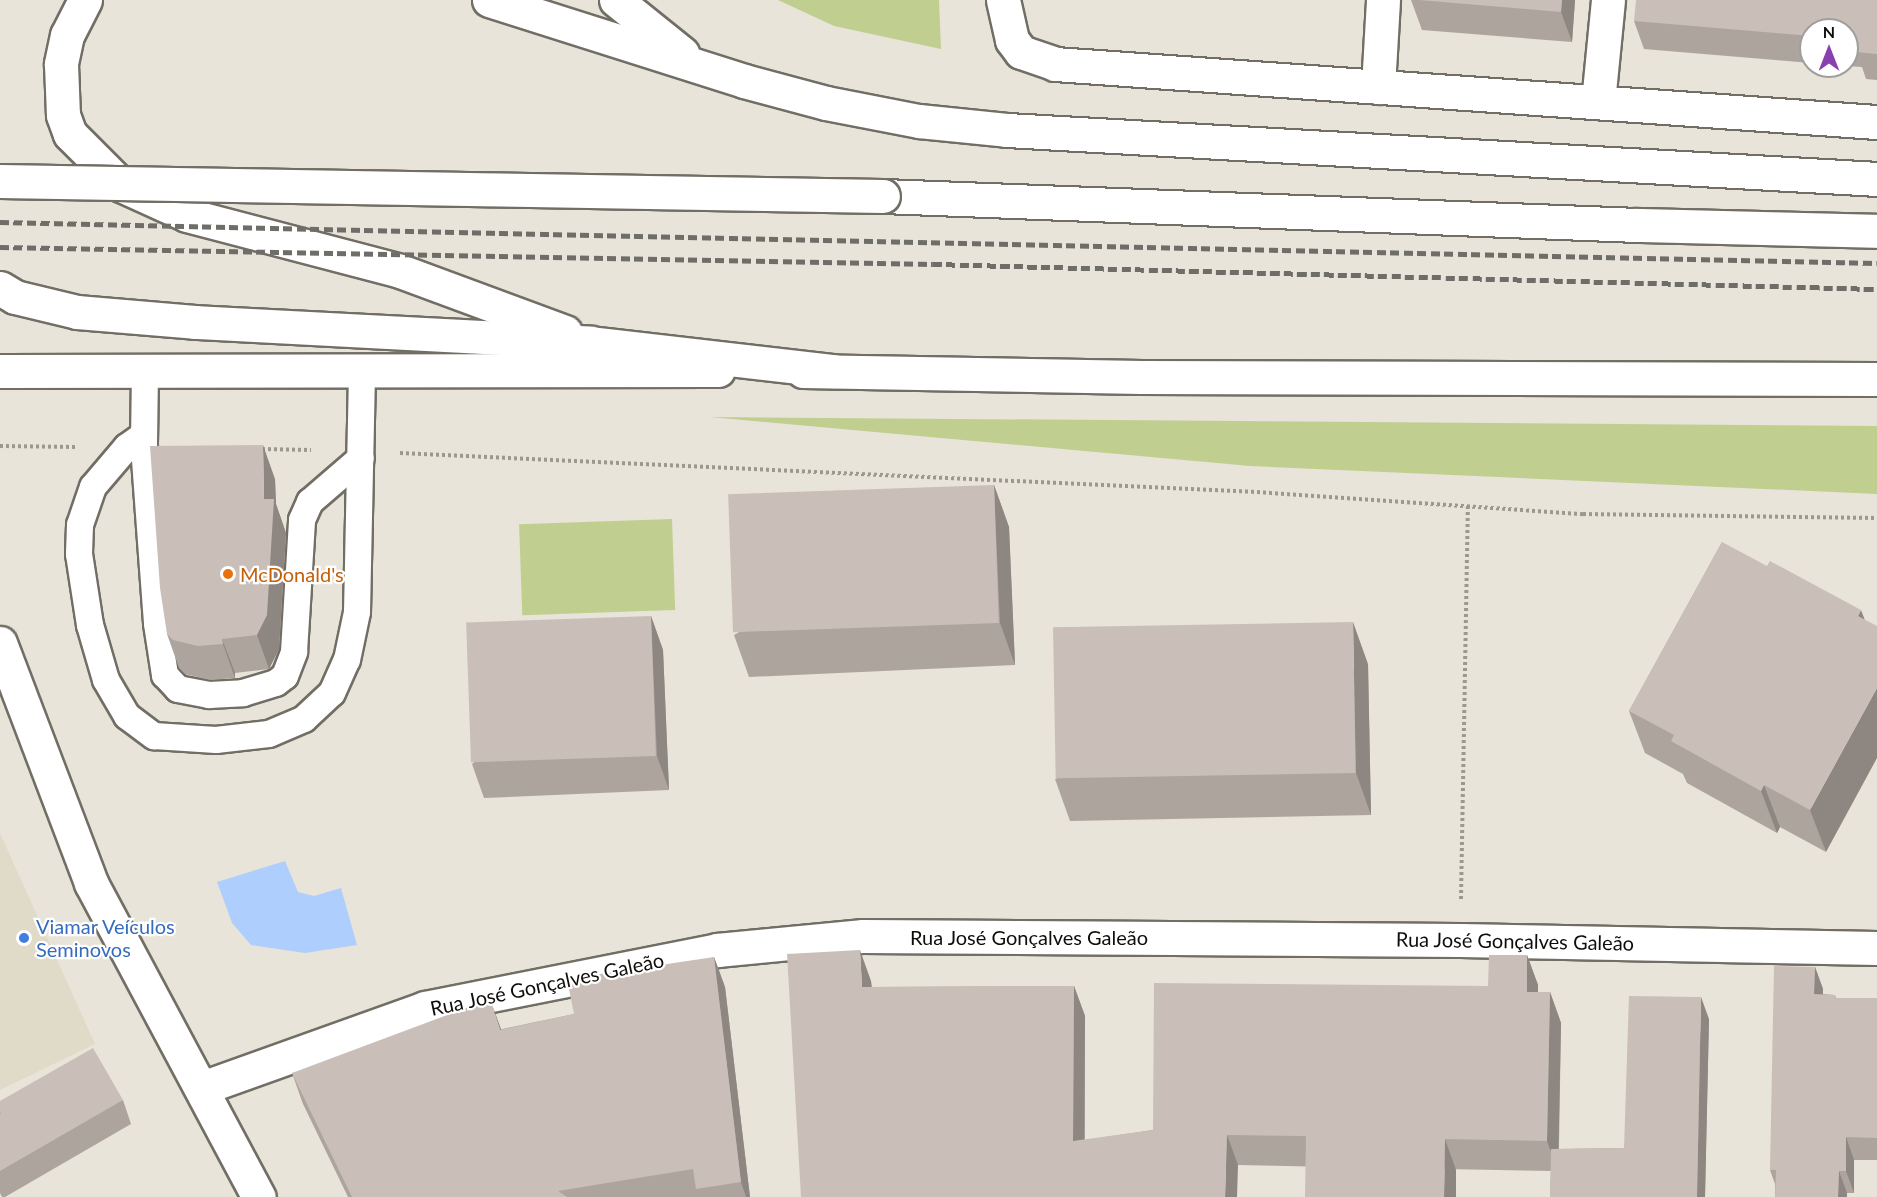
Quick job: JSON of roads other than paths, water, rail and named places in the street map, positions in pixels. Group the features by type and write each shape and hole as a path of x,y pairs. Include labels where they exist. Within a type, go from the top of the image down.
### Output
{"main road":[{"path":"85,0 67,35 61,64 63,115 70,134 121,185 188,216 400,271 590,343"},
{"path":"489,0 697,66 826,103 919,121 996,129 1877,179"},
{"path":"616,0 697,66"},
{"path":"1378,87 1383,0"},
{"path":"1598,102 1608,0"},
{"path":"1005,10 1012,40 1021,52 1055,64 1877,122"},
{"path":"0,181 883,196 1637,225 1877,231"},
{"path":"0,288 15,297 77,312 195,322 590,343 832,371"},
{"path":"0,370 362,373 559,368 1142,377 1877,379"},
{"path":"0,643 91,883 260,1197"},
{"name":"Rua José Gonçalves Galeão","path":"202,1088 425,1008 717,950 863,936 1460,940 1877,948"}],"lane":[{"path":"145,371 135,441 162,660 170,682 192,694 243,693 276,683 285,676 294,652 302,520 310,502 361,455"},
{"path":"135,441 93,487 80,525 79,554 90,625 106,680 127,716 154,736 180,740 268,734 304,719 332,693 347,660 357,612 362,373"}],"water":[{"path":"285,861 298,892 314,896 341,888 357,945 305,953 251,945 232,923 217,882"}],"railway":[{"path":"0,222 1877,263"},
{"path":"0,247 933,264 1877,289"}],"place":[{"name":"McDonald's","path":"228,574"},
{"name":"Viamar Veículos Seminovos","path":"24,938"}]}
